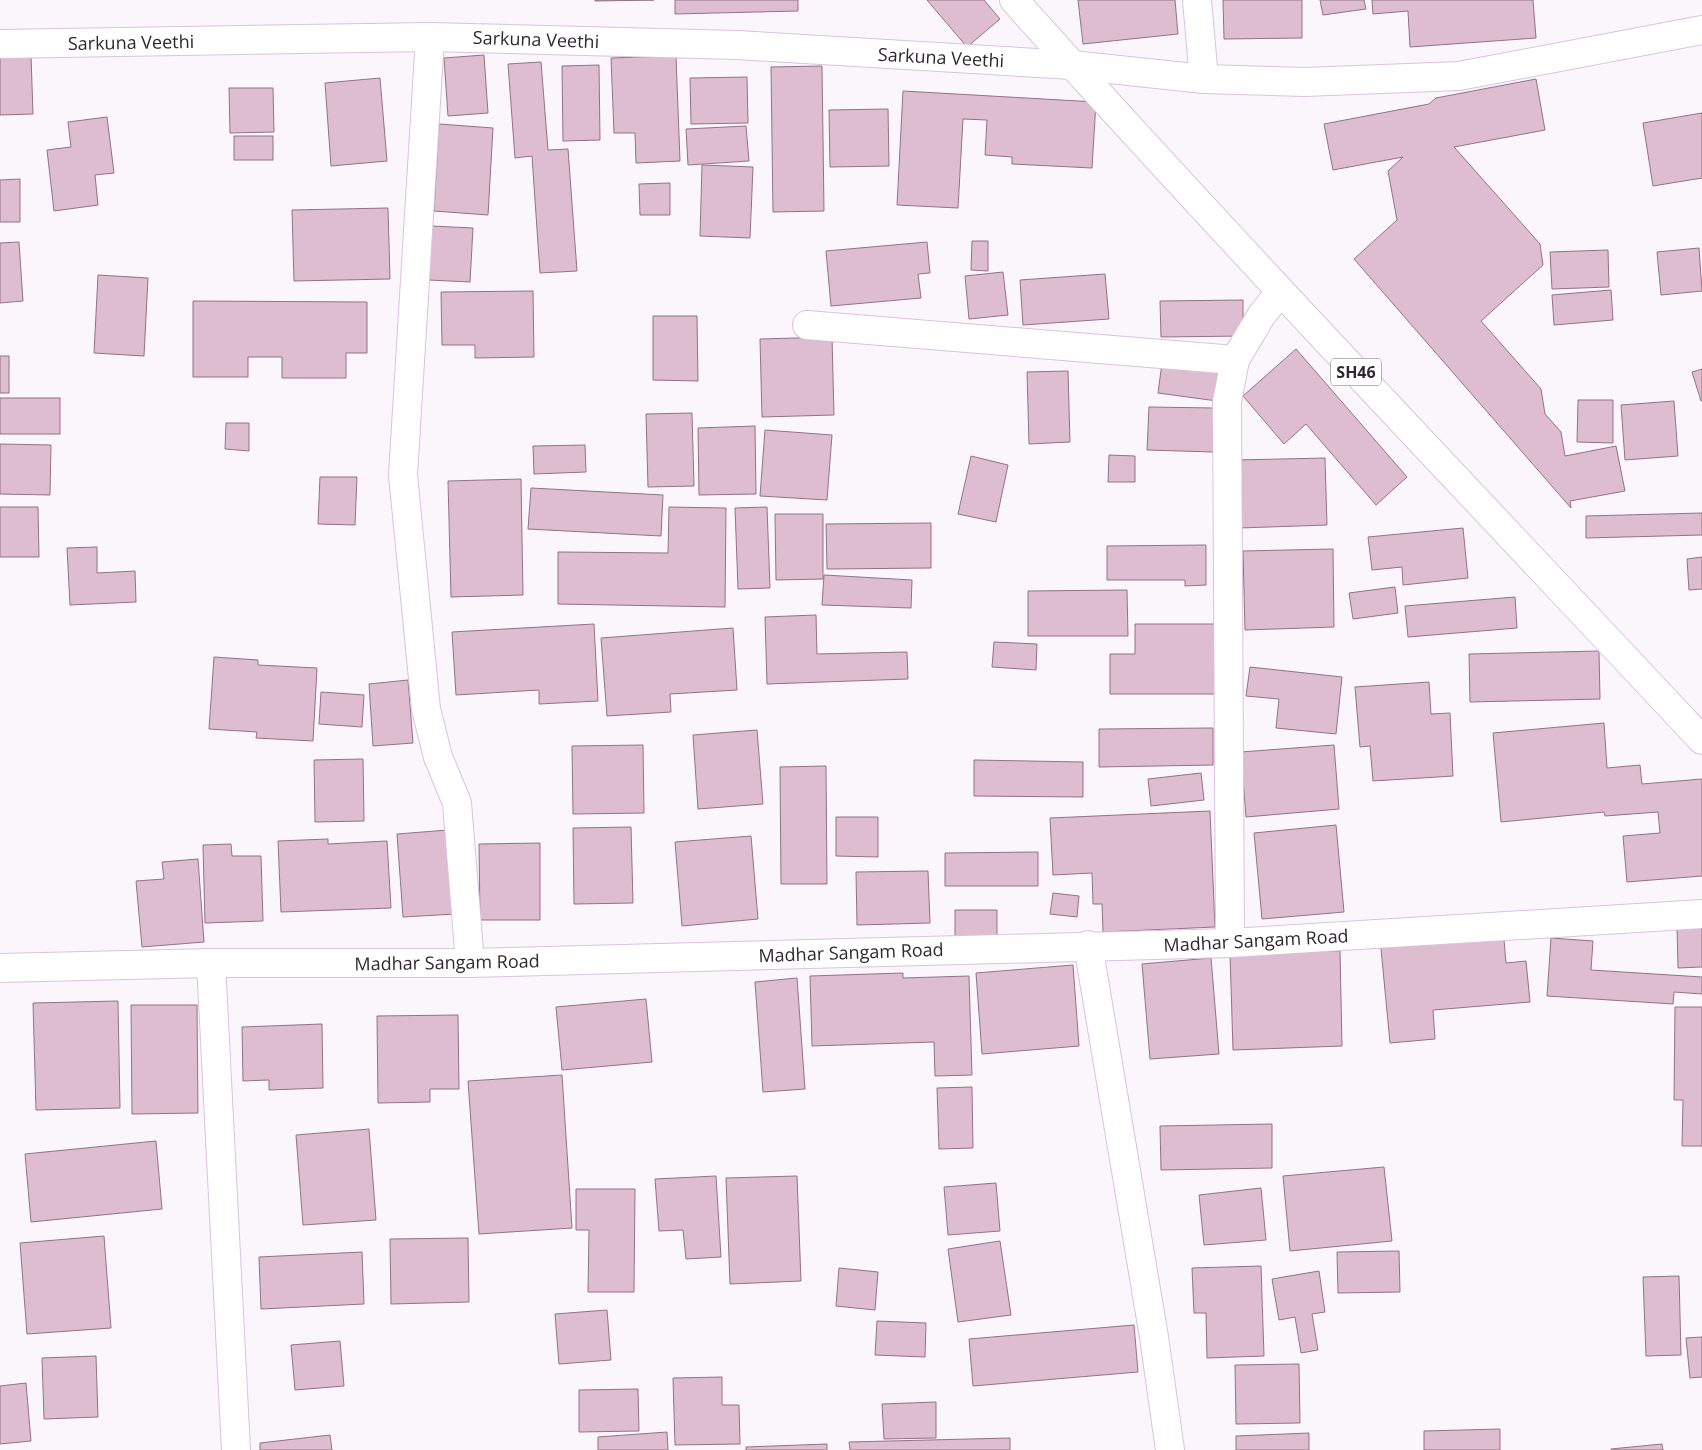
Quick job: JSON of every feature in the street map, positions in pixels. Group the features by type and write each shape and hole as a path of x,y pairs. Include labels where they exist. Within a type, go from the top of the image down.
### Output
{"street":[{"name":"SH46","path":"1014,0 1280,292 1702,740"},
{"path":"1197,0 1204,79"},
{"name":"Sarkuna Veethi","path":"0,44 430,37 737,45 1072,65 1204,79 1305,82 1460,76 1702,30"},
{"path":"430,37 403,476 426,709 438,757 457,803 470,963"},
{"path":"1230,943 1227,402 1235,360 1261,316 1280,292"},
{"path":"807,325 1235,360"},
{"name":"Madhar Sangam Road","path":"0,968 212,964 470,963 1230,943 1702,914"},
{"path":"1088,946 1154,1337 1170,1450"},
{"path":"212,964 236,1450"}],"building":[{"path":"595,0 654,0 595,1"},
{"path":"675,0 798,0 798,11 675,14"},
{"path":"927,0 984,0 1000,19 967,47"},
{"path":"1078,0 1175,0 1178,34 1083,44"},
{"path":"1223,0 1302,0 1302,38 1224,39"},
{"path":"1320,0 1364,0 1366,9 1323,15"},
{"path":"1372,0 1533,0 1536,38 1410,47 1408,11 1373,14"},
{"path":"484,55 488,113 448,116 444,58"},
{"path":"31,56 33,114 0,115 0,57"},
{"path":"676,56 680,161 636,163 635,133 614,133 611,58"},
{"path":"541,62 548,150 568,149 577,271 540,273 532,156 515,158 508,64"},
{"path":"599,65 600,140 563,141 562,66"},
{"path":"822,66 824,211 773,212 771,67"},
{"path":"747,77 748,123 691,124 690,78"},
{"path":"380,78 387,161 331,166 325,83"},
{"path":"1536,79 1545,130 1454,147 1540,244 1543,265 1481,321 1541,389 1545,414 1561,432 1565,456 1616,446 1625,491 1570,501 1571,508 1354,259 1397,220 1388,171 1403,157 1333,170 1324,124 1429,104 1436,98"},
{"path":"229,88 273,88 274,132 230,133"},
{"path":"903,91 1096,102 1092,168 1012,164 1012,157 985,155 987,120 963,119 958,208 897,205"},
{"path":"888,109 889,166 830,167 829,110"},
{"path":"1702,113 1702,178 1653,186 1643,123"},
{"path":"107,117 114,173 95,175 98,205 54,211 47,150 71,147 68,122"},
{"path":"439,124 493,128 488,215 434,211"},
{"path":"746,126 749,161 688,165 686,129"},
{"path":"234,136 273,136 273,160 234,160"},
{"path":"702,165 753,167 750,238 700,236"},
{"path":"20,179 20,222 0,222 0,180"},
{"path":"670,183 670,215 640,215 639,184"},
{"path":"388,208 390,279 294,281 292,210"},
{"path":"431,226 473,228 470,282 429,280"},
{"path":"972,241 988,241 988,271 971,270"},
{"path":"19,242 23,301 0,303 0,243"},
{"path":"927,242 930,273 918,274 921,298 831,306 826,251"},
{"path":"1699,248 1702,291 1661,295 1657,252"},
{"path":"1608,250 1609,287 1552,289 1550,252"},
{"path":"1003,272 1008,315 969,319 965,276"},
{"path":"1105,274 1109,319 1023,325 1020,280"},
{"path":"98,275 148,278 144,356 94,353"},
{"path":"1611,290 1613,320 1554,325 1552,295"},
{"path":"533,291 534,357 475,358 475,345 442,345 441,292"},
{"path":"1243,300 1243,336 1161,337 1160,301"},
{"path":"193,301 367,302 367,353 346,353 346,378 282,378 282,357 248,357 248,377 193,377"},
{"path":"653,316 697,316 698,381 653,380"},
{"path":"832,337 834,415 762,417 760,339"},
{"path":"1296,349 1407,477 1376,505 1306,424 1284,444 1243,396"},
{"path":"0,356 9,356 9,393 0,393"},
{"path":"1162,363 1221,372 1217,401 1158,393"},
{"path":"1702,369 1702,401 1701,401 1692,372"},
{"path":"1068,371 1070,442 1029,444 1027,372"},
{"path":"0,398 60,398 60,434 0,434"},
{"path":"1578,400 1613,400 1613,443 1577,442"},
{"path":"1674,401 1678,456 1625,460 1621,405"},
{"path":"1149,407 1214,408 1213,452 1147,450"},
{"path":"692,413 694,486 648,487 646,414"},
{"path":"226,423 249,423 249,451 225,449"},
{"path":"755,426 756,494 699,495 698,428"},
{"path":"765,430 832,435 827,500 760,496"},
{"path":"0,444 51,445 50,495 0,494"},
{"path":"585,445 586,472 534,474 533,446"},
{"path":"1109,455 1135,456 1135,482 1108,482"},
{"path":"971,456 1008,465 996,522 958,514"},
{"path":"1325,458 1327,525 1239,528 1236,460"},
{"path":"320,477 357,477 355,525 318,524"},
{"path":"521,479 523,595 451,597 448,481"},
{"path":"531,488 663,495 661,536 528,529"},
{"path":"0,507 38,507 39,557 0,557"},
{"path":"669,507 726,508 725,607 558,604 558,552 668,553"},
{"path":"767,507 770,588 738,589 735,508"},
{"path":"1702,513 1702,535 1586,538 1586,516"},
{"path":"775,514 823,514 823,579 776,580"},
{"path":"931,523 931,568 827,569 826,524"},
{"path":"1463,528 1468,578 1403,585 1402,567 1372,570 1368,537"},
{"path":"1206,545 1206,585 1185,586 1185,580 1107,580 1107,546"},
{"path":"97,547 97,573 135,571 136,602 70,605 67,548"},
{"path":"1333,549 1334,627 1245,630 1243,551"},
{"path":"1702,557 1702,589 1689,590 1687,559"},
{"path":"824,575 912,580 911,608 822,605"},
{"path":"1395,587 1398,613 1353,619 1349,593"},
{"path":"1127,590 1128,636 1028,636 1028,591"},
{"path":"1515,597 1517,628 1408,637 1405,606"},
{"path":"816,615 817,654 907,652 908,679 767,684 765,617"},
{"path":"594,624 598,701 539,704 539,690 456,695 452,632"},
{"path":"1135,624 1217,624 1217,694 1110,694 1110,654 1135,654"},
{"path":"733,628 737,690 670,694 671,712 607,716 601,638"},
{"path":"994,642 1037,644 1036,670 992,667"},
{"path":"1599,651 1600,699 1470,702 1469,654"},
{"path":"214,657 258,660 258,665 317,668 313,741 256,738 257,732 209,729"},
{"path":"1250,667 1342,677 1336,734 1276,728 1279,699 1246,696"},
{"path":"408,680 413,743 373,746 369,684"},
{"path":"1429,682 1431,714 1450,713 1453,776 1373,781 1370,746 1360,747 1355,687"},
{"path":"321,692 364,695 362,727 319,724"},
{"path":"1604,723 1607,768 1640,765 1642,784 1702,779 1702,876 1627,882 1623,836 1660,833 1658,812 1605,816 1604,812 1501,822 1493,733"},
{"path":"1213,728 1213,765 1099,767 1099,729"},
{"path":"757,730 763,804 698,809 693,735"},
{"path":"643,745 644,813 573,814 572,746"},
{"path":"1334,745 1339,809 1246,817 1241,752"},
{"path":"363,759 364,821 315,822 314,760"},
{"path":"974,760 1083,762 1083,797 974,796"},
{"path":"826,766 827,884 781,884 780,767"},
{"path":"1201,773 1204,800 1151,806 1148,779"},
{"path":"1210,811 1215,927 1103,932 1102,904 1093,904 1092,873 1053,875 1050,818"},
{"path":"836,817 878,817 878,857 836,856"},
{"path":"1336,825 1344,912 1262,919 1254,833"},
{"path":"631,827 633,903 574,904 573,828"},
{"path":"448,830 455,914 403,917 397,834"},
{"path":"751,836 758,919 682,926 675,842"},
{"path":"328,839 328,844 387,841 391,908 281,912 278,841"},
{"path":"540,843 540,920 480,920 479,844"},
{"path":"231,844 232,856 261,856 263,921 205,923 203,845"},
{"path":"1038,852 1038,886 945,886 945,853"},
{"path":"198,859 204,942 142,947 136,881 164,879 162,862"},
{"path":"928,871 930,923 857,925 856,872"},
{"path":"1053,893 1079,896 1077,917 1050,914"},
{"path":"955,910 997,910 997,938 955,937"},
{"path":"1677,926 1702,926 1702,967 1678,968"},
{"path":"1503,928 1506,963 1526,961 1530,1002 1433,1010 1435,1039 1390,1043 1380,938"},
{"path":"1551,938 1593,941 1591,970 1702,977 1702,994 1674,992 1673,1004 1547,996"},
{"path":"1340,951 1342,1046 1233,1050 1230,954"},
{"path":"1211,958 1219,1054 1150,1059 1142,964"},
{"path":"1073,965 1079,1046 982,1054 976,973"},
{"path":"903,973 903,978 969,976 972,1075 935,1076 934,1042 812,1046 810,976"},
{"path":"797,978 805,1089 763,1092 755,982"},
{"path":"646,999 652,1062 562,1070 556,1007"},
{"path":"118,1001 120,1108 36,1110 33,1003"},
{"path":"131,1005 197,1005 198,1113 132,1114"},
{"path":"1675,1007 1702,1007 1702,1146 1682,1146 1683,1100 1674,1100"},
{"path":"458,1015 459,1089 430,1089 430,1102 378,1103 377,1016"},
{"path":"322,1024 323,1088 269,1090 269,1080 243,1081 242,1027"},
{"path":"562,1075 572,1228 479,1234 468,1081"},
{"path":"972,1087 973,1148 939,1149 937,1088"},
{"path":"1272,1124 1272,1168 1161,1170 1160,1126"},
{"path":"369,1129 376,1220 303,1225 296,1135"},
{"path":"156,1141 162,1209 31,1222 25,1154"},
{"path":"1384,1167 1392,1241 1290,1251 1283,1176"},
{"path":"716,1176 721,1257 686,1259 683,1230 659,1231 655,1179"},
{"path":"797,1176 801,1281 730,1284 726,1178"},
{"path":"996,1183 1000,1231 948,1235 944,1187"},
{"path":"1261,1188 1266,1240 1204,1245 1199,1195"},
{"path":"576,1189 635,1189 634,1292 588,1292 589,1230 576,1230"},
{"path":"104,1236 111,1328 27,1334 20,1243"},
{"path":"468,1238 469,1302 391,1304 390,1239"},
{"path":"1000,1241 1011,1315 958,1322 948,1249"},
{"path":"1399,1251 1400,1292 1338,1293 1337,1252"},
{"path":"362,1252 364,1304 261,1309 259,1257"},
{"path":"1261,1266 1264,1356 1207,1358 1206,1313 1194,1313 1192,1268"},
{"path":"839,1268 878,1272 875,1310 836,1306"},
{"path":"1319,1271 1325,1312 1312,1314 1318,1350 1301,1353 1295,1317 1279,1320 1272,1279"},
{"path":"1679,1276 1681,1355 1646,1356 1643,1277"},
{"path":"607,1310 611,1360 559,1364 555,1314"},
{"path":"877,1321 926,1323 925,1357 875,1355"},
{"path":"1134,1325 1138,1372 973,1386 969,1339"},
{"path":"1702,1337 1702,1377 1690,1378 1686,1338"},
{"path":"340,1341 344,1386 295,1390 291,1345"},
{"path":"96,1356 98,1417 44,1419 42,1358"},
{"path":"1299,1364 1300,1423 1236,1424 1235,1365"},
{"path":"722,1377 722,1405 739,1405 740,1444 675,1445 673,1378"},
{"path":"26,1383 31,1441 0,1444 0,1386"},
{"path":"638,1389 639,1431 579,1432 579,1390"},
{"path":"936,1402 936,1438 884,1439 882,1404"},
{"path":"1500,1429 1500,1450 1424,1450 1424,1431"},
{"path":"667,1432 668,1450 598,1450 598,1437"},
{"path":"1309,1433 1309,1450 1236,1450 1236,1436"},
{"path":"330,1435 332,1450 260,1450 260,1443"},
{"path":"1010,1438 1010,1450 850,1450 849,1442"},
{"path":"827,1444 827,1450 746,1450 746,1447"},
{"path":"1662,1444 1663,1450 1611,1450 1611,1449"}]}
